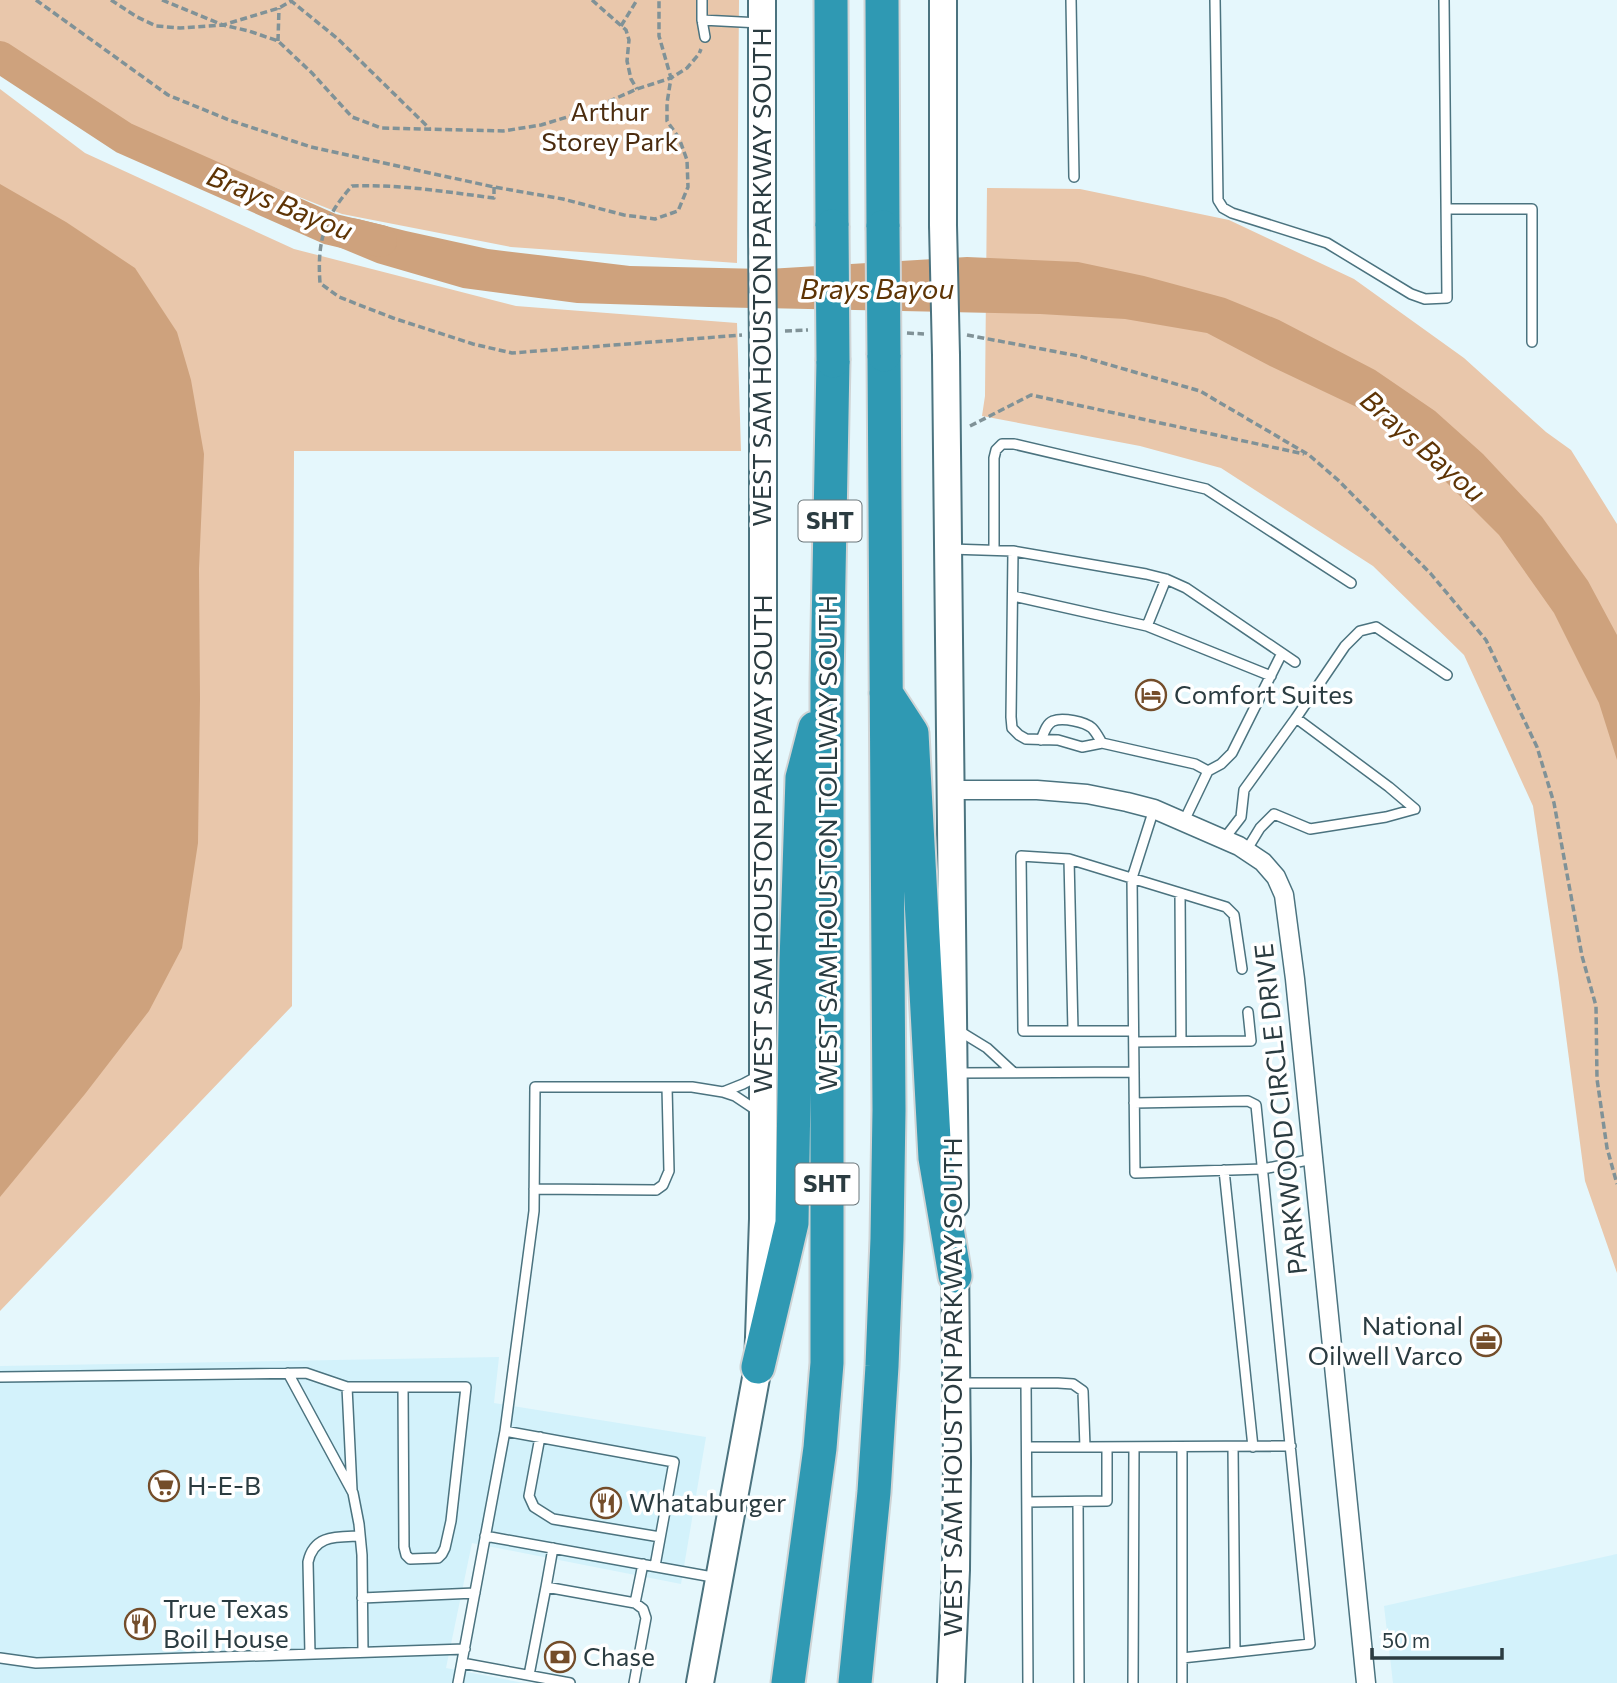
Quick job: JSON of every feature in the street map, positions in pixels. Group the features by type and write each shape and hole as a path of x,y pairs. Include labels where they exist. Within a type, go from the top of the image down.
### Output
{"highway":[{"name":"WEST SAM HOUSTON TOLLWAY SOUTH","path":"788,1683 820,1448 827,1363 831,0"},
{"name":"SHT","path":"855,1683 874,1492 887,1239 886,693 894,344 883,227 881,0"},
{"path":"758,1367 792,1223 802,778 827,682"},
{"path":"886,693 912,733 935,1158 956,1276"}],"main road":[{"name":"WEST SAM HOUSTON PARKWAY SOUTH","path":"943,0 944,342 957,1382 956,1570 951,1683"},
{"name":"WEST SAM HOUSTON PARKWAY SOUTH","path":"700,1683 758,1367 763,1219 761,12"}],"street":[{"name":"PARKWOOD CIRCLE DRIVE","path":"950,790 1037,790 1087,794 1154,809 1246,850 1263,862 1276,877 1284,895 1295,979 1366,1683"}],"lane":[{"path":"702,0 705,37"},
{"path":"1071,0 1074,177"},
{"path":"1215,0 1218,200 1223,208 1327,243 1411,295 1425,299 1447,298 1444,0"},
{"path":"702,20 761,12"},
{"path":"1446,209 1532,209 1532,342"},
{"path":"994,549 993,458 1002,444 1014,444 1206,489 1351,583"},
{"path":"947,548 1013,551 1166,579 1186,588 1295,662"},
{"path":"1013,551 1011,717 1012,728 1018,735 1026,739 1058,740 1082,747 1102,743 1195,764 1208,771"},
{"path":"1147,626 1166,579"},
{"path":"1013,596 1147,626 1271,676"},
{"path":"1224,839 1241,817 1244,790 1345,646 1360,631 1376,627 1447,675"},
{"path":"1184,821 1208,771 1221,764 1232,752 1282,653"},
{"path":"1246,850 1260,828 1274,814 1310,829 1334,827 1415,810 1389,787 1296,718"},
{"path":"1041,740 1046,727 1053,721 1063,720 1092,728 1102,743"},
{"path":"1154,809 1132,878 1135,1173 1263,1169 1313,1159"},
{"path":"1133,1031 1023,1031 1021,856 1069,859 1226,907 1234,915 1242,969"},
{"path":"1069,859 1073,1031"},
{"path":"1181,893 1181,1041"},
{"path":"1134,1042 1251,1041 1248,1012"},
{"path":"952,1027 987,1048 1013,1072"},
{"path":"953,1073 1134,1072"},
{"path":"723,1091 763,1073"},
{"path":"458,1683 505,1431 534,1212 535,1087 692,1087 723,1091 763,1114"},
{"path":"534,1189 656,1190 663,1185 668,1171 667,1087"},
{"path":"1134,1103 1248,1101 1256,1105 1310,1643 1182,1658"},
{"path":"1224,1170 1253,1447"},
{"path":"288,1373 353,1493"},
{"path":"0,1377 306,1373 347,1387 403,1387 466,1387 451,1521 445,1548 438,1558 410,1559 404,1547 403,1387"},
{"path":"957,1382 1073,1384 1083,1391 1085,1447"},
{"path":"1026,1382 1028,1683"},
{"path":"347,1387 353,1493 360,1536 363,1652"},
{"path":"505,1431 674,1462 655,1566"},
{"path":"540,1437 529,1496 534,1507 553,1519 660,1537"},
{"path":"1027,1447 1291,1446"},
{"path":"1027,1502 1107,1501 1107,1447"},
{"path":"1133,1683 1134,1447"},
{"path":"1182,1447 1182,1683"},
{"path":"1233,1447 1235,1652"},
{"path":"1078,1502 1079,1683"},
{"path":"310,1654 310,1554 324,1539 360,1536"},
{"path":"485,1536 719,1578"},
{"path":"530,1675 553,1548"},
{"path":"635,1603 643,1564"},
{"path":"546,1587 635,1603 643,1609 646,1618 634,1683"},
{"path":"362,1598 475,1593"},
{"path":"0,1658 36,1663 465,1649"},
{"path":"462,1662 570,1683"}],"path":[{"path":"36,0 168,95 229,121 311,147 494,187 563,199 624,215 655,219 678,211 688,187 687,159 679,138 667,121 671,78 659,36 659,0"},
{"path":"111,0 156,26 180,28 223,25 279,8 290,0 338,39 431,131"},
{"path":"162,0 223,25 278,41 312,72 352,117 381,128 503,131 541,125 587,111 637,89 671,78 687,68 699,54 705,37"},
{"path":"592,0 626,30 629,40 627,61 631,79 637,89"},
{"path":"621,26 637,0"},
{"path":"278,41 279,8"},
{"path":"494,187 494,198 422,189 352,186 331,213 320,244 320,284 339,297 393,318 460,340 512,353 760,340 814,330"},
{"path":"894,344 944,342 970,335 1079,356 1200,391 1309,455 1338,480 1431,574 1486,640 1537,747 1554,803 1582,956 1596,1006 1597,1079 1607,1148 1617,1184"},
{"path":"970,426 1031,395 1309,455"}],"shaded area":[{"path":"499,1357 494,1403 706,1437 681,1584 472,1543 446,1668 524,1683 0,1683 0,1366"},
{"path":"1617,1554 1617,1683 1393,1683 1384,1606"}],"green space":[{"name":"Arthur Storey Park","path":"0,0 739,0 737,263 511,247 342,214 141,134 6,51 0,44"},
{"path":"0,89 85,153 294,249 516,306 737,323 741,451 294,451 292,1006 0,1311"},
{"path":"987,188 1080,189 1229,220 1354,279 1464,358 1546,432 1571,450 1617,524 1617,1273 1585,1181 1533,806 1464,655 1373,566 1221,468 1140,446 982,416 985,396"}],"water":[{"path":"0,184 66,222 135,268 177,332 191,380 204,454 199,569 198,843 182,948 149,1011 0,1197"},
{"path":"344,217 488,249 630,266 768,269 967,257 1078,262 1144,276 1225,298 1279,320 1375,370 1435,411 1483,454 1542,517 1588,581 1617,635 1617,760 1599,703 1554,613 1499,535 1429,465 1365,411 1207,333 1125,319 1040,314 577,303 463,288 377,263 336,246"}],"waterway":[{"name":"Brays Bayou","path":"0,57 124,138 330,229 381,241"}],"place":[{"name":"Comfort Suites","path":"1151,695"},
{"name":"National Oilwell Varco","path":"1486,1341"},
{"name":"H-E-B","path":"164,1486"},
{"name":"Whataburger","path":"606,1503"},
{"name":"True Texas Boil House","path":"140,1624"},
{"name":"Chase","path":"560,1657"}]}
